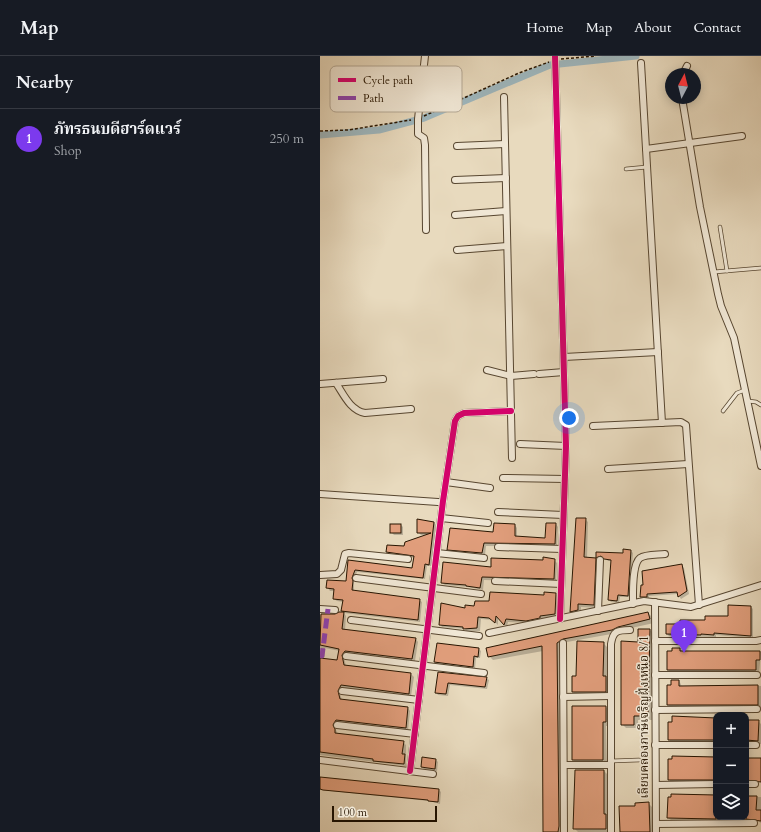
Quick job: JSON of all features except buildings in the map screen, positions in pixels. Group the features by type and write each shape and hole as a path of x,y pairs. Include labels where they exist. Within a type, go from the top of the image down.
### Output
{"street":[{"path":"424,66 425,56"},
{"path":"555,58 566,446 560,619"},
{"path":"641,63 662,423"},
{"path":"504,97 512,458"},
{"path":"683,104 721,306 734,338 761,466"},
{"path":"419,112 418,133 424,138 425,144 426,230"},
{"path":"646,149 742,136"},
{"path":"457,146 505,144"},
{"path":"455,180 506,178"},
{"path":"455,215 506,211"},
{"path":"457,250 507,246"},
{"path":"564,357 658,352"},
{"path":"487,370 511,376 564,372"},
{"path":"320,384 383,379"},
{"path":"336,383 352,407 358,412 365,413 411,409"},
{"path":"410,772 441,518 455,422 458,416 464,413 511,411"},
{"path":"593,426 681,422 686,425 699,605"},
{"path":"520,444 566,446"},
{"path":"608,469 688,464"},
{"path":"503,478 565,480"},
{"path":"446,482 490,488"},
{"path":"320,494 438,502"},
{"path":"498,512 563,515"},
{"path":"441,518 488,524"},
{"path":"498,547 562,550"},
{"path":"320,575 337,574 341,570 345,554 349,553 408,559"},
{"path":"437,553 484,558"},
{"path":"633,604 637,561 641,557 665,554"},
{"path":"598,611 600,560"},
{"path":"356,578 481,594"},
{"path":"495,581 561,584"},
{"path":"489,633 644,601 685,607 699,605 761,585"},
{"name":"เลียบคลองภาษีเจริญฝั่งเหนือ 8/1","path":"655,602 656,832"},
{"path":"320,609 335,610"},
{"path":"351,620 479,636"},
{"path":"611,832 610,696 612,636 618,630 630,630"},
{"path":"655,641 761,640"},
{"path":"563,643 564,832"},
{"path":"346,656 484,673"},
{"path":"655,674 758,674"},
{"path":"342,691 419,700"},
{"path":"563,696 610,696"},
{"path":"655,710 757,709"},
{"path":"337,725 415,734"},
{"path":"655,745 713,745"},
{"path":"749,745 756,745"},
{"path":"320,760 433,774"},
{"path":"564,764 610,763"},
{"path":"656,785 713,784"},
{"path":"749,784 755,784"},
{"path":"656,824 754,823"}],"lane":[{"path":"626,169 647,167"},
{"path":"720,227 728,271"},
{"path":"714,272 761,268"},
{"path":"723,412 737,393 745,390"},
{"path":"748,401 756,402 761,405"},
{"path":"610,763 639,760"}],"path":[{"path":"462,101 519,73 555,58 596,56"},
{"path":"320,131 348,130 418,122 439,112"}],"waterway":[{"path":"462,102 550,65 636,56"},
{"path":"320,135 379,130 424,118 438,112"}],"marked path":[{"path":"320,655 322,656 328,609"}],"cycle path":[{"path":"555,56 566,446 560,619"},
{"path":"410,771 443,501 455,421 458,416 464,413 511,411"}],"place":[{"name":"ภัทรธนบดีฮาร์ดแวร์","path":"684,653"}]}
